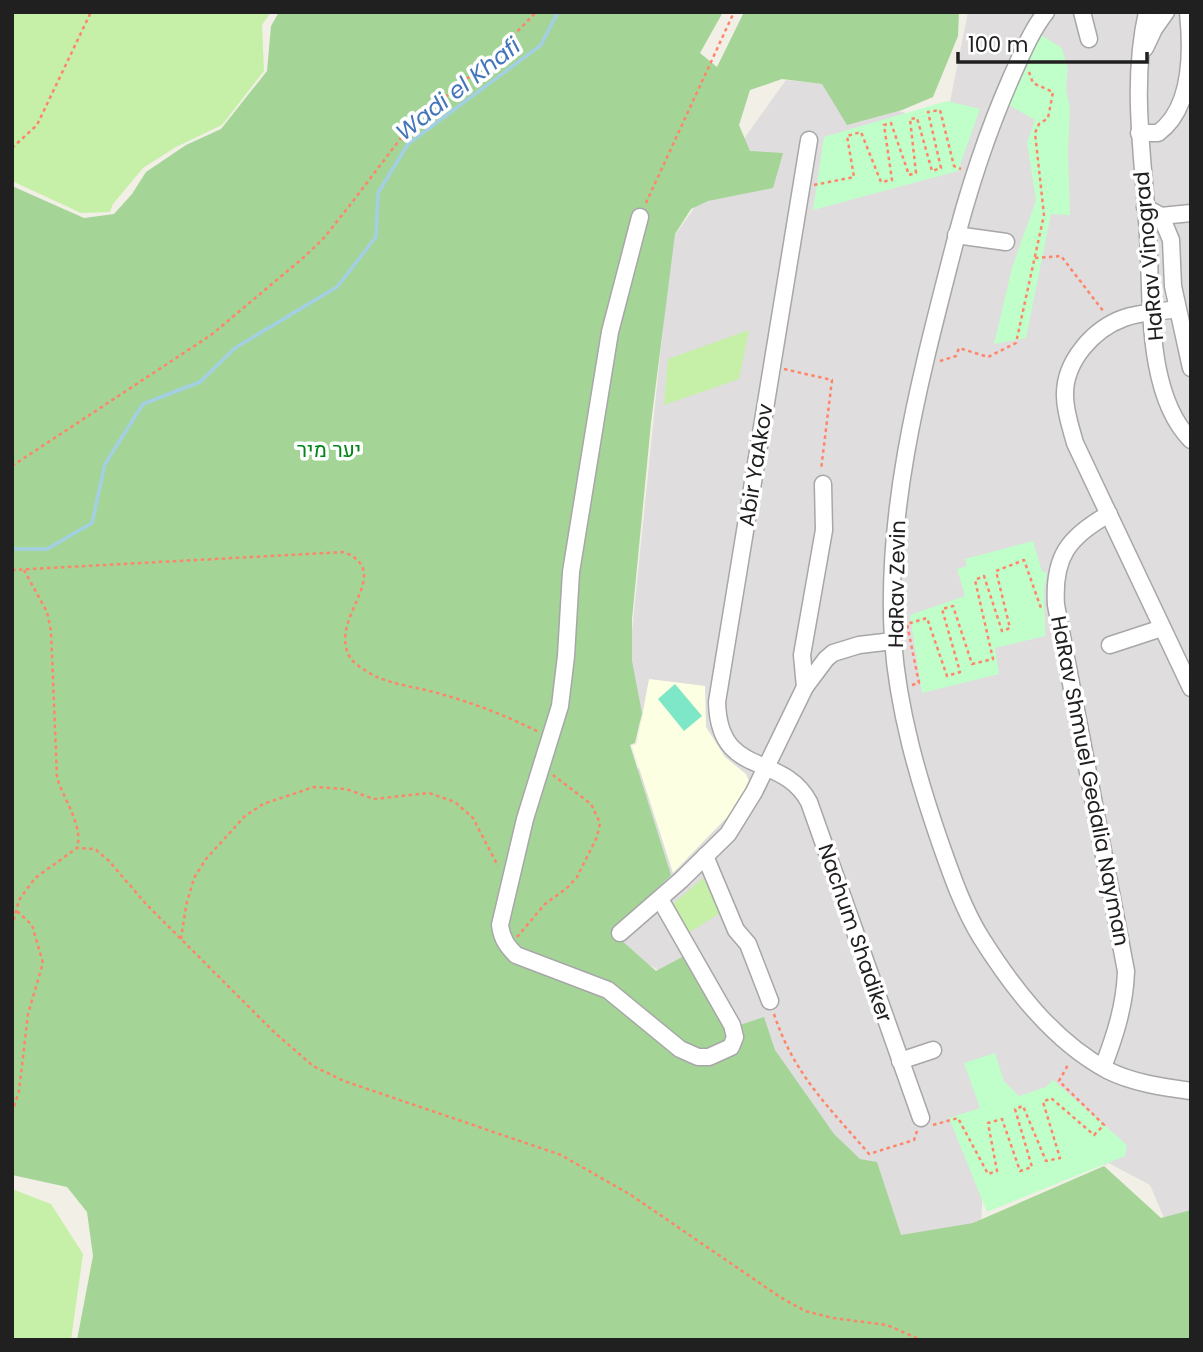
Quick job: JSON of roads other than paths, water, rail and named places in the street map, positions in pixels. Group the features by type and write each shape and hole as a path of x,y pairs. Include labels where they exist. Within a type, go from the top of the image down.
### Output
{"street":[{"name":"HaRav Zevin","path":"1046,12 1031,34 996,112 974,174 923,365 899,500 894,561 893,641 920,784 947,862 980,936 1044,1021 1076,1050 1128,1079 1191,1091"},
{"path":"1082,12 1089,39"},
{"name":"HaRav Vinograd","path":"1147,12 1140,64 1139,133 1150,313 1162,388 1174,419 1191,440"},
{"name":"HaRav Vinograd","path":"1140,64 1149,39 1166,12"},
{"path":"1139,133 1158,133 1176,116 1189,67 1188,12"},
{"name":"Abir YaAkov","path":"765,768 746,758 724,739 717,702 809,140"},
{"path":"1145,207 1161,216 1191,213"},
{"path":"1161,216 1171,240 1173,286 1191,368"},
{"path":"640,218 610,332 571,572 560,706 525,819 500,925 501,935 516,955 608,990 680,1049 698,1058 709,1057 731,1047 736,1037 732,1025 660,899"},
{"path":"956,235 1006,242"},
{"path":"1177,309 1127,317 1112,323 1097,334 1083,348 1071,367 1064,394 1075,443 1191,688"},
{"path":"805,687 802,655 824,530 823,484"},
{"name":"HaRav Shmuel Gedalia Nayman","path":"1103,1067 1118,1026 1126,989 1126,971 1056,605 1055,587 1061,557 1078,534 1109,514"},
{"path":"1110,645 1163,628"},
{"path":"620,933 705,856 738,819 754,793 805,687 818,668 833,653 859,645 893,641"},
{"name":"Nachum Shadiker","path":"765,768 798,785 809,802 920,1118"},
{"path":"705,856 736,930 748,944 769,1001"},
{"path":"900,1061 933,1049"}],"waterway":[{"name":"Wadi el Khafi","path":"12,549 47,549 92,523 105,464 143,404 200,382 235,348 337,287 376,237 378,193 408,144 541,45 558,12"}],"park label":[{"name":"יער מיר","path":"329,450"}]}
